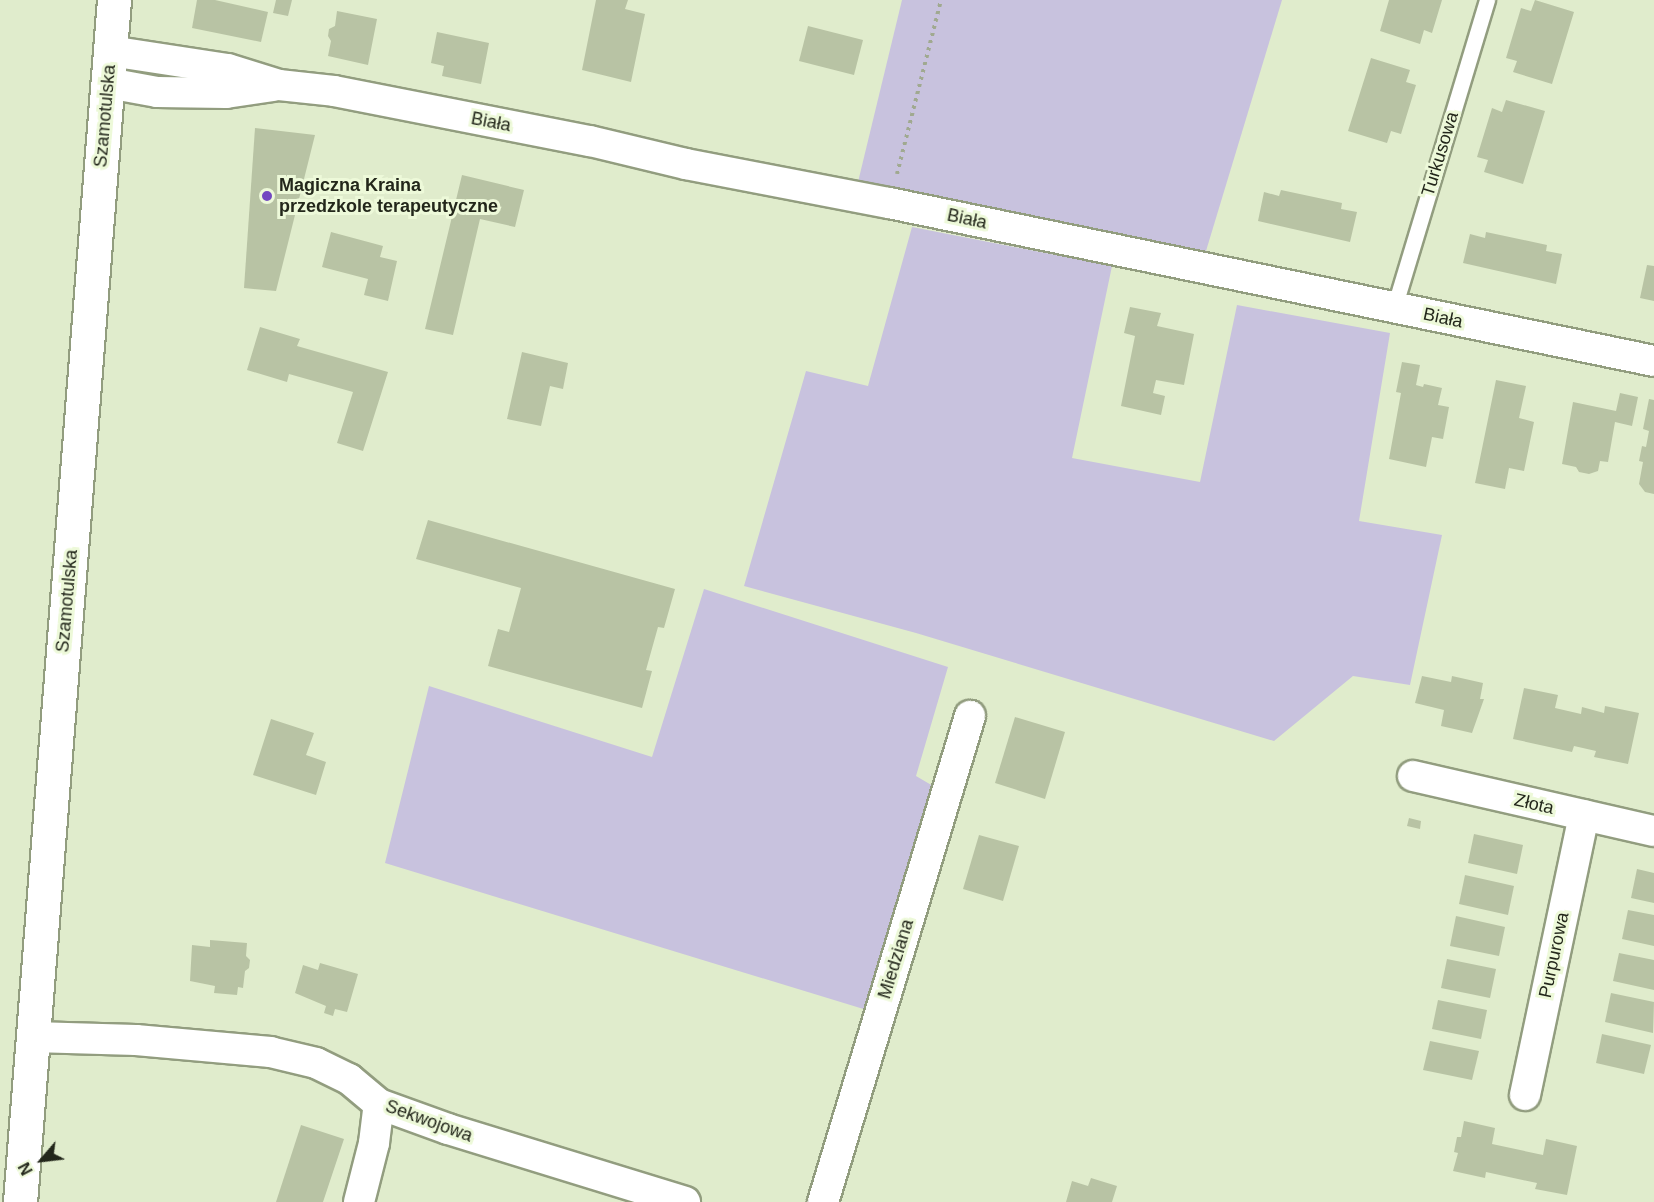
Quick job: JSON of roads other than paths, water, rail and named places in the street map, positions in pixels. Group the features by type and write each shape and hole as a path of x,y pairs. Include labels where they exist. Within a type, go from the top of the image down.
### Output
{"street":[{"name":"Szamotulska","path":"20,1202 114,0"},
{"name":"Biała","path":"109,67 228,69 279,85 357,95 590,141 686,164 889,203 1654,361"},
{"name":"Miedziana","path":"823,1202 970,716"},
{"name":"Złota","path":"1413,776 1654,831"},
{"name":"Purpurowa","path":"1525,1095 1584,815"},
{"name":"Sekwojowa","path":"33,1037 136,1040 270,1052 316,1063 349,1079 379,1104 448,1129 685,1202"},
{"path":"360,1202 374,1143 379,1104"}],"lane":[{"name":"Turkusowa","path":"1394,308 1487,0"}],"place":[{"name":"Magiczna Kraina przedzkole terapeutyczne","path":"267,196"}]}
